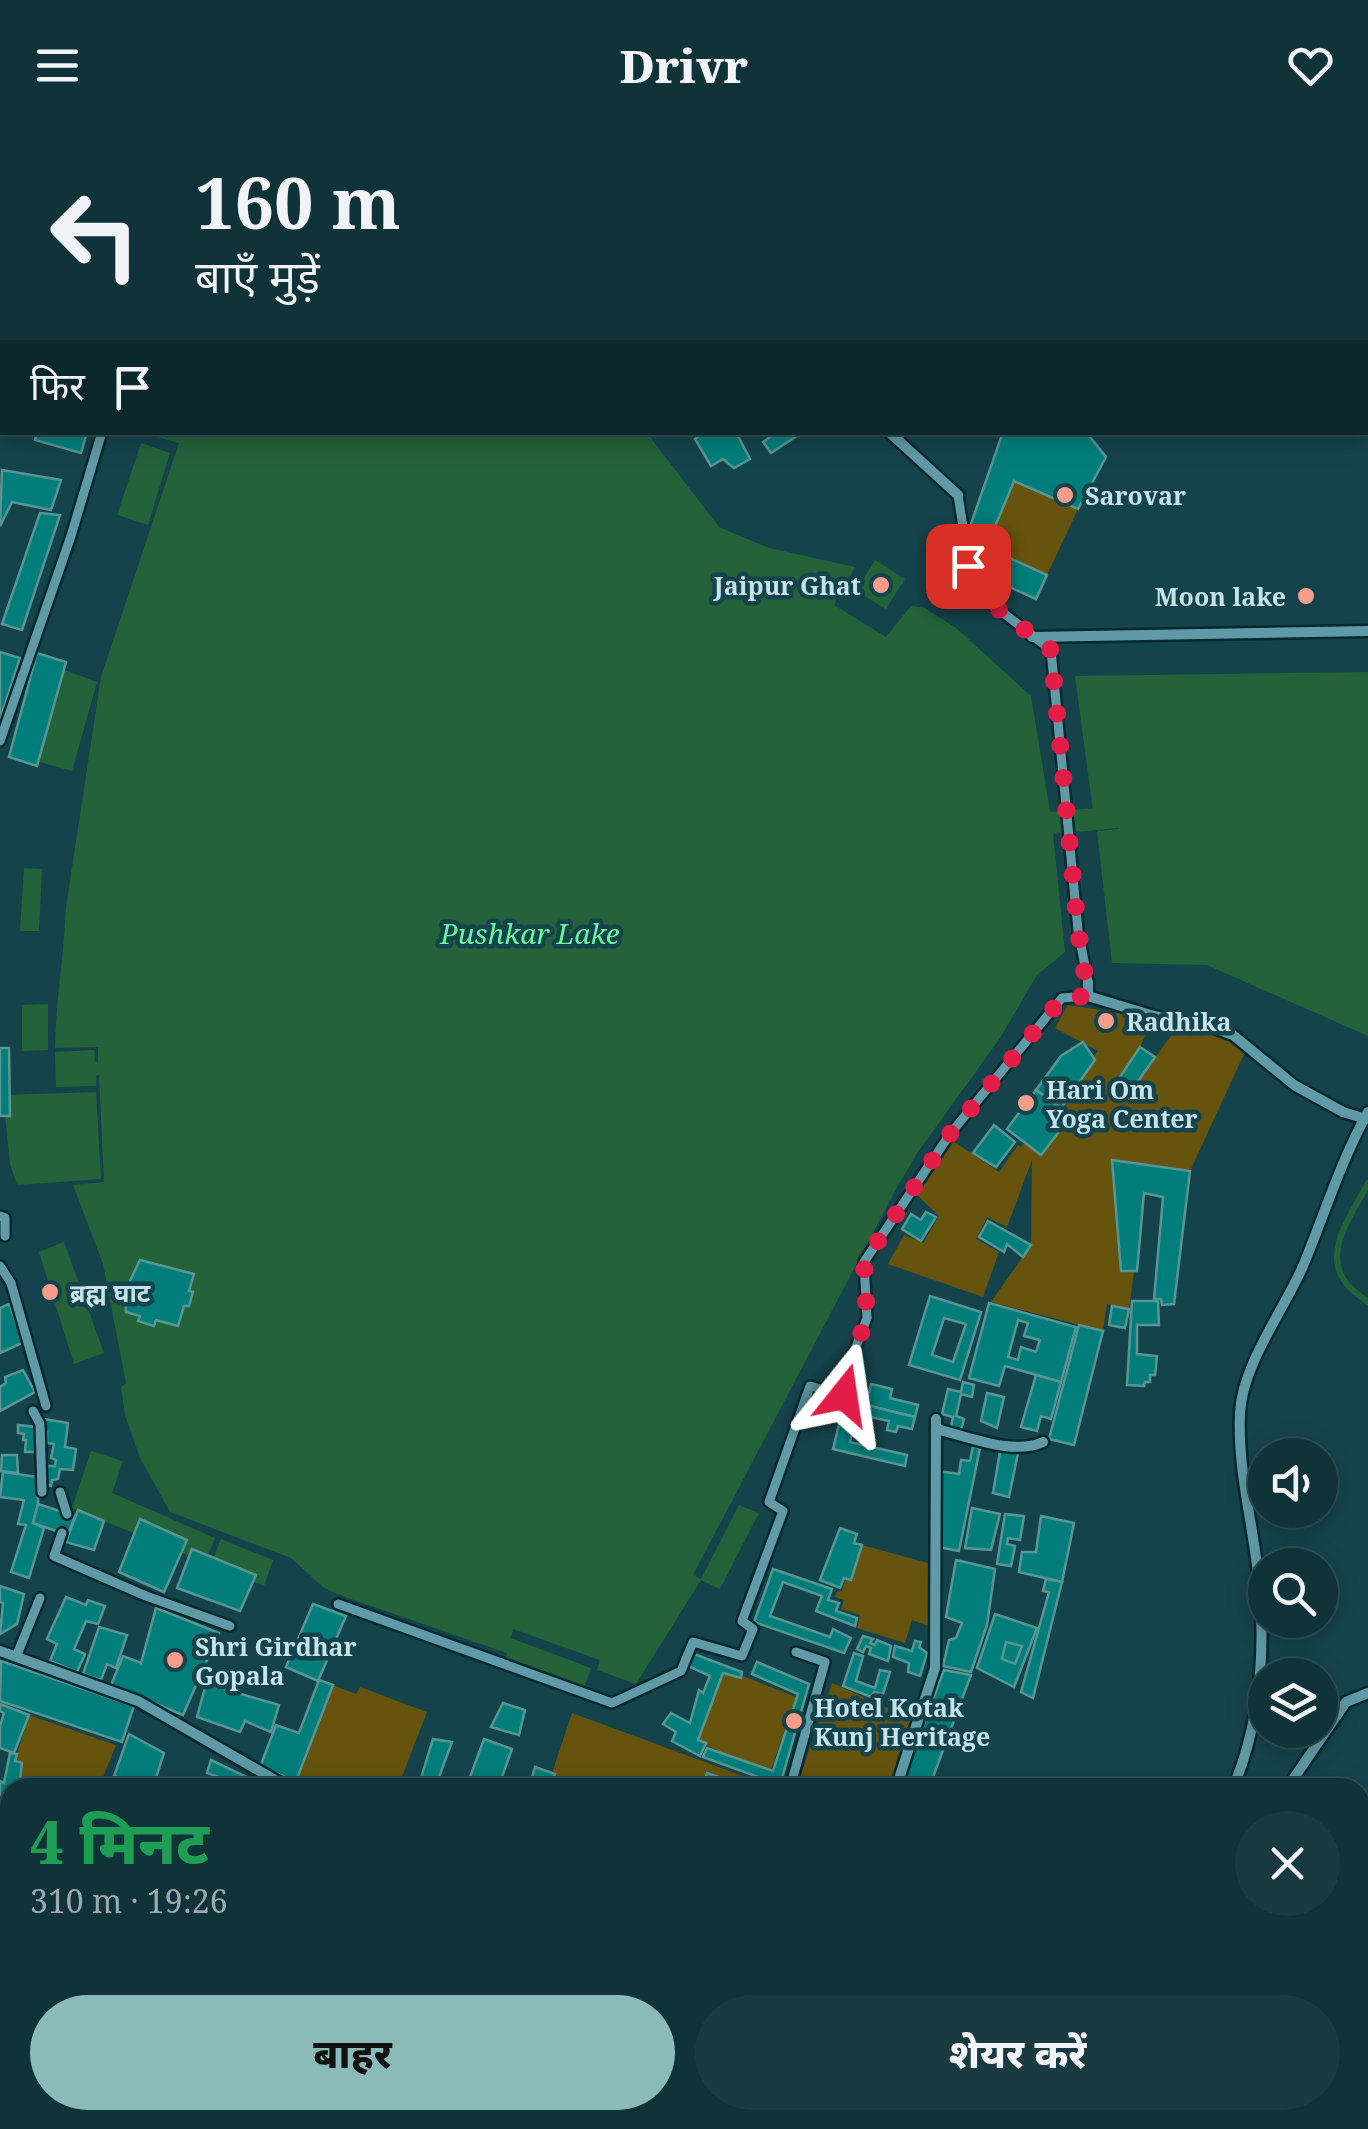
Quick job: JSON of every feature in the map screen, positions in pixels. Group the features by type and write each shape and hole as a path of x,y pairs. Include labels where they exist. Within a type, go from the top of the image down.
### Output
{"street":[{"path":"0,741 101,435"},
{"path":"892,435 958,495 968,566 979,594 1051,650 1088,996"},
{"path":"1032,638 1368,632"},
{"path":"338,1604 612,1703 681,1671 693,1642 742,1656 753,1629 742,1622 783,1512 769,1502 810,1386 844,1395 848,1368 867,1318 864,1262 950,1134 1062,998 1088,996 1233,1034 1294,1086 1328,1105 1366,1117 1301,1271 1245,1385 1240,1408 1240,1451 1260,1593 1261,1675 1251,1742 1237,1778"},
{"path":"0,1216 5,1218 5,1236"},
{"path":"0,1266 10,1283 46,1406"},
{"path":"33,1411 40,1424 42,1492"},
{"path":"899,1778 935,1668 936,1424 1007,1445 1024,1447 1043,1442"},
{"path":"60,1492 67,1514"},
{"path":"62,1533 54,1556 146,1596 230,1626"},
{"path":"16,1657 40,1598"},
{"path":"0,1650 138,1701 272,1778"},
{"path":"793,1778 826,1662 796,1652"},
{"path":"1294,1778 1346,1702 1368,1693"}],"shaded area":[{"path":"1014,481 1078,509 1047,575 987,546"},
{"path":"1068,1005 1153,1018 1125,1099 1179,1025 1231,1037 1245,1052 1190,1171 1112,1161 1121,1270 1134,1271 1129,1309 1107,1304 1103,1331 991,1302 1031,1245 1032,1160 1007,1227 987,1217 976,1239 999,1252 983,1297 888,1264 904,1235 923,1243 939,1216 915,1193 953,1141 999,1172 1098,1051 1055,1028"},
{"path":"862,1545 928,1563 928,1626 912,1620 905,1643 857,1628 860,1615 841,1609 844,1600 835,1597 846,1579 851,1579"},
{"path":"723,1668 796,1697 770,1773 696,1741"},
{"path":"832,1683 912,1719 894,1778 799,1778"},
{"path":"333,1685 356,1694 360,1687 427,1712 401,1778 297,1778"},
{"path":"572,1713 749,1778 550,1778"},
{"path":"29,1715 116,1745 103,1778 20,1778 22,1763 15,1761"}],"water":[{"name":"Pushkar Lake","path":"150,435 649,435 719,527 769,548 855,567 834,605 886,637 911,606 925,608 956,628 1031,696 1052,823 1065,952 1037,975 1000,1038 896,1189 693,1575 701,1579 739,1505 759,1513 720,1589 701,1580 636,1684 597,1670 600,1660 513,1629 511,1638 591,1668 584,1688 505,1660 507,1653 324,1588 291,1558 170,1512 140,1458 125,1415 121,1387 126,1383 103,1264 73,1185 104,1182 99,1075 96,1086 56,1087 55,1052 94,1050 98,1062 98,1047 55,1048 66,907 101,677 179,443"},
{"path":"141,443 170,453 148,525 117,515"},
{"name":"Jaipur Ghat","path":"875,560 905,579 886,609 856,591"},
{"path":"59,668 97,682 72,771 33,760"},
{"path":"1368,672 1368,1036 1207,965 1112,963 1097,831 1119,829 1120,811 1093,811 1075,676"},
{"path":"24,868 42,869 39,931 20,931"},
{"path":"48,1004 48,1050 22,1051 22,1005"},
{"path":"96,1092 101,1179 17,1185 10,1164 3,1095"},
{"path":"64,1242 104,1353 74,1364 39,1252"},
{"path":"91,1451 123,1461 112,1493 215,1538 205,1562 72,1508"},
{"path":"221,1539 273,1560 264,1586 211,1564"}],"building":[{"path":"36,435 86,435 81,453 35,440"},
{"path":"700,435 738,435 750,459 734,468 723,459 711,466 695,439"},
{"path":"773,435 798,435 771,453 763,442"},
{"name":"Sarovar","path":"1002,435 1088,435 1106,457 1078,509 1014,481 987,546 965,541"},
{"path":"2,470 61,480 51,510 12,502 0,526"},
{"path":"40,513 60,515 22,630 2,624"},
{"path":"1001,554 1047,575 1036,599 990,578"},
{"path":"0,652 20,658 0,719"},
{"path":"37,653 66,662 37,766 9,757"},
{"path":"1083,1042 1095,1060 1061,1108 1036,1090 1061,1056"},
{"path":"1140,1047 1155,1057 1125,1100 1112,1089"},
{"path":"0,1048 9,1048 10,1116 0,1116"},
{"path":"1036,1090 1071,1116 1041,1155 1007,1129"},
{"path":"994,1125 1015,1142 996,1167 973,1153"},
{"path":"1112,1160 1190,1171 1174,1304 1162,1305 1161,1299 1154,1299 1163,1197 1144,1193 1137,1271 1121,1271"},
{"path":"926,1212 936,1217 921,1241 902,1229 911,1214 921,1220"},
{"path":"988,1221 1031,1245 1023,1257 1007,1244 1004,1252 979,1237"},
{"path":"140,1260 194,1274 189,1306 184,1306 178,1326 156,1320 154,1326 126,1312 125,1291"},
{"path":"930,1296 981,1312 960,1380 909,1365","holes":["944,1318 966,1324 953,1362 932,1355"]},
{"path":"1132,1301 1158,1301 1159,1325 1137,1325 1137,1354 1157,1356 1155,1375 1150,1375 1150,1382 1144,1386 1127,1385"},
{"path":"989,1303 1076,1327 1061,1382 1005,1366 999,1386 969,1378","holes":["1018,1320 1028,1323 1024,1336 1040,1340 1036,1352 1021,1347 1018,1360 1008,1357"]},
{"path":"9,1304 24,1342 0,1353 0,1308"},
{"path":"1112,1306 1129,1309 1125,1328 1109,1325"},
{"path":"1079,1325 1103,1331 1074,1445 1049,1439"},
{"path":"23,1370 35,1392 0,1411 0,1387 6,1383 5,1377"},
{"path":"1036,1375 1061,1382 1051,1419 1041,1416 1037,1431 1021,1427"},
{"path":"963,1382 974,1385 972,1397 961,1394 956,1416 964,1419 961,1430 951,1427 953,1417 942,1414 948,1389 961,1392"},
{"path":"871,1384 892,1389 890,1398 918,1405 915,1417 866,1405"},
{"path":"825,1393 846,1398 840,1420 820,1415"},
{"path":"987,1393 1004,1397 997,1428 981,1421"},
{"path":"845,1400 915,1417 912,1429 898,1426 896,1432 887,1430 889,1421 857,1414 850,1442 907,1455 905,1466 833,1449"},
{"path":"44,1419 68,1423 65,1447 76,1449 73,1470 60,1469 51,1486 41,1483 44,1466 55,1466 56,1460 51,1458 54,1444 47,1443 47,1432 41,1432"},
{"path":"18,1425 37,1427 38,1452 25,1452 26,1440 24,1434 18,1433"},
{"path":"973,1446 980,1448 959,1551 938,1547 938,1471 959,1474 961,1460 970,1461"},
{"path":"1000,1451 1018,1453 1009,1497 993,1493"},
{"path":"2,1455 17,1455 18,1473 1,1471"},
{"path":"3,1472 38,1477 33,1523 44,1528 29,1578 11,1572 26,1525 18,1524 24,1500 0,1497"},
{"path":"38,1504 75,1516 68,1535 33,1523"},
{"path":"972,1508 1000,1514 991,1550 965,1548"},
{"path":"78,1510 104,1521 94,1550 66,1542"},
{"path":"1005,1514 1024,1516 1020,1540 1008,1538 1007,1544 1015,1546 1011,1566 997,1564"},
{"path":"1041,1516 1074,1523 1062,1582 1019,1572 1022,1552 1036,1552"},
{"path":"140,1519 187,1540 164,1592 119,1572"},
{"path":"840,1528 857,1534 854,1543 862,1545 851,1580 844,1578 840,1588 820,1580"},
{"path":"192,1549 256,1575 240,1611 177,1588"},
{"path":"956,1560 995,1569 987,1625 971,1672 943,1666 949,1640 956,1638 962,1623 946,1617"},
{"path":"773,1569 832,1589 828,1600 839,1603 836,1611 857,1618 855,1626 816,1611 822,1596 783,1582 770,1616 830,1637 833,1629 851,1638 844,1653 754,1622"},
{"path":"1046,1579 1062,1582 1033,1698 1021,1692 1049,1592 1043,1591"},
{"path":"0,1586 24,1594 17,1624 0,1634 3,1603"},
{"path":"66,1597 86,1605 88,1600 105,1606 98,1624 86,1621 74,1649 85,1654 77,1672 50,1661 57,1644 47,1639"},
{"path":"313,1604 346,1616 318,1681 286,1667"},
{"name":"Shri Girdhar Gopala","path":"156,1608 219,1633 183,1715 111,1685 123,1656 141,1663"},
{"path":"995,1614 1037,1628 1014,1687 977,1668"},
{"path":"99,1627 127,1635 116,1668 107,1664 101,1680 83,1674"},
{"path":"863,1636 873,1639 870,1643 875,1645 877,1640 891,1646 888,1661 869,1654 871,1648 866,1646 863,1652 857,1649"},
{"path":"915,1641 921,1642 919,1647 927,1653 920,1676 908,1672 909,1663 893,1657 895,1646 912,1651"},
{"path":"1006,1642 1022,1646 1015,1664 1002,1659"},
{"path":"854,1653 863,1656 856,1681 875,1688 880,1670 890,1672 883,1694 874,1692 871,1697 843,1686"},
{"path":"694,1654 742,1672 741,1678 723,1673 698,1740 706,1743 700,1756 672,1741 676,1732 663,1724 671,1713 690,1723 699,1690 703,1693 710,1676 688,1666"},
{"path":"1,1661 134,1706 122,1742 0,1701"},
{"name":"Hotel Kotak Kunj Heritage","path":"757,1662 809,1684 782,1778 761,1778 703,1757 707,1748 773,1771 798,1694 752,1674"},
{"path":"944,1670 971,1675 933,1778 904,1778"},
{"path":"319,1680 333,1685 297,1778 260,1767 276,1725 299,1733"},
{"path":"206,1684 279,1705 271,1732 245,1721 240,1732 197,1717"},
{"path":"503,1703 525,1710 519,1735 491,1727"},
{"path":"0,1704 29,1715 14,1753 0,1748 4,1713"},
{"path":"129,1734 164,1753 156,1778 114,1776"},
{"path":"433,1739 452,1742 439,1778 421,1778"},
{"path":"484,1739 512,1749 502,1778 470,1778"},
{"path":"10,1753 17,1754 15,1761 22,1763 20,1778 5,1778"},
{"path":"211,1760 248,1778 222,1778 207,1773"},
{"path":"535,1767 555,1774 554,1778 532,1778"}],"waterway":[{"path":"1052,823 1150,814"},
{"path":"1368,1183 1343,1231 1337,1256 1346,1283 1368,1302"}],"tunnel":[{"path":"62,1533 67,1514"}],"place":[{"name":"Sarovar","path":"1065,495"},
{"name":"Jaipur Ghat","path":"881,585"},
{"name":"Moon lake","path":"1306,596"},
{"name":"Radhika","path":"1106,1021"},
{"name":"Hari Om Yoga Center","path":"1026,1103"},
{"name":"ब्रह्म घाट","path":"50,1292"},
{"name":"Shri Girdhar Gopala","path":"175,1660"},
{"name":"Hotel Kotak Kunj Heritage","path":"794,1721"}],"route":[{"path":"844,1395 848,1368 867,1318 864,1262 950,1134 1062,998 1088,996 1051,650 979,594 968,566"}]}
